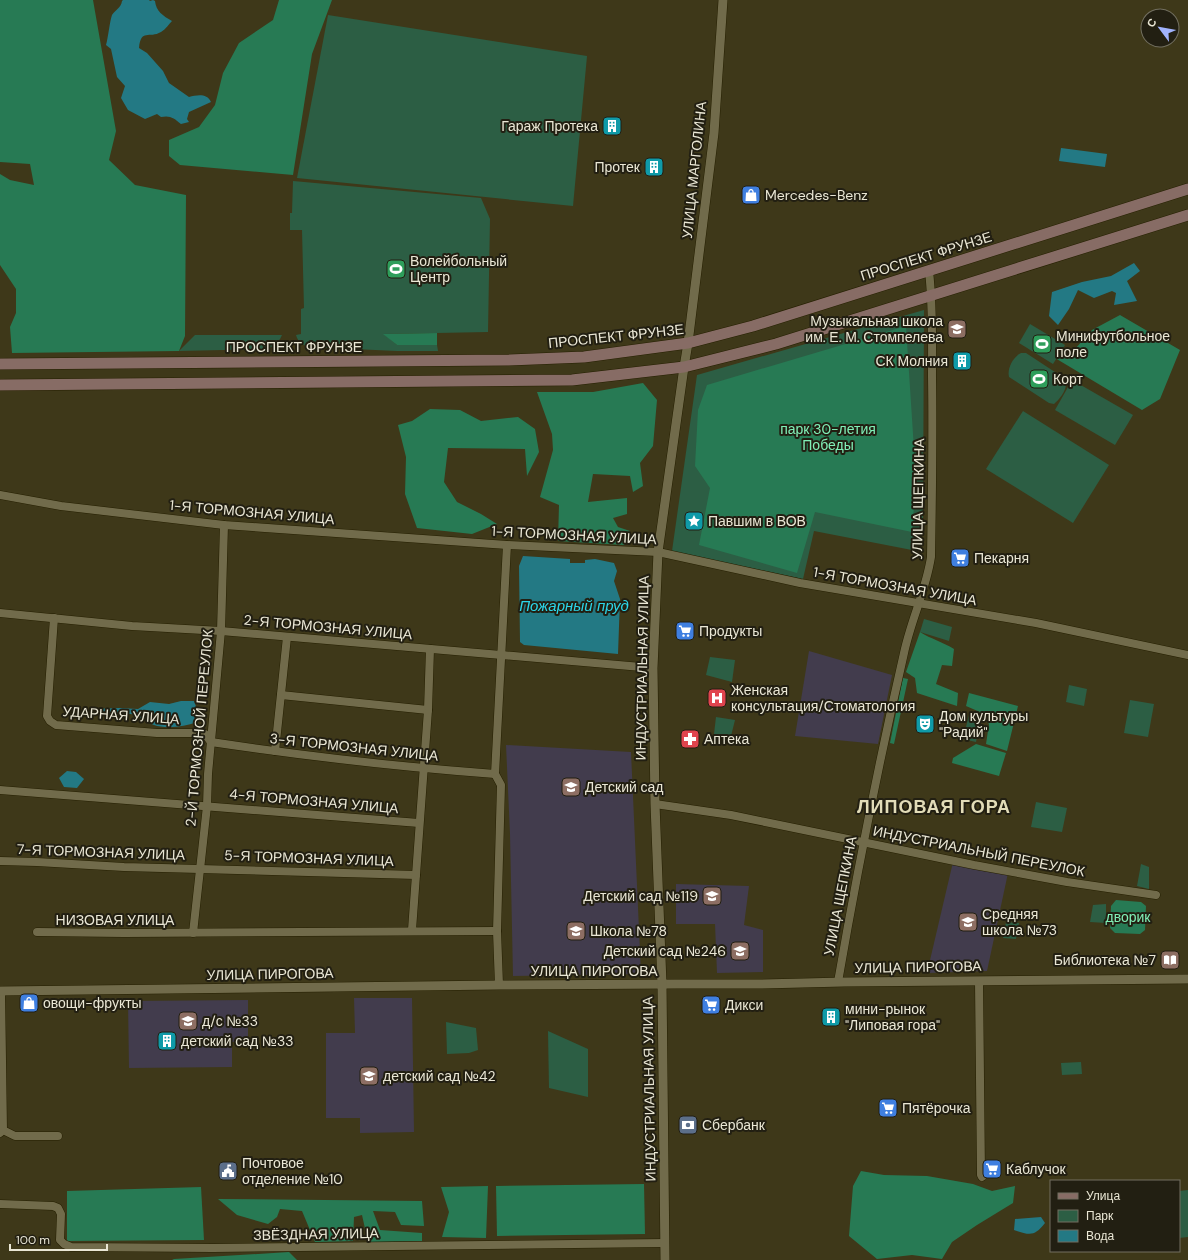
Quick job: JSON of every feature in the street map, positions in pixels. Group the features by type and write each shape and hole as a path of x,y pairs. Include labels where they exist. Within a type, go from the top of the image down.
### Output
{"main road":[{"name":"ПРОСПЕКТ ФРУНЗЕ","path":"0,364 509,360 584,357 688,343 753,326 1188,189"},
{"path":"0,385 572,380 684,367 776,344 1188,214"}],"street":[{"name":"УЛИЦА МАРГОЛИНА","path":"688,343 714,133 723,0"},
{"name":"УЛИЦА ЩЕПКИНА","path":"838,982 864,842 904,651 928,572 931,557 933,459 932,295 929,270"},
{"name":"ИНДУСТРИАЛЬНАЯ УЛИЦА","path":"665,1260 662,984 655,804 653,668 658,552 688,343"},
{"name":"1-Я ТОРМОЗНАЯ УЛИЦА","path":"0,495 60,506 224,525 507,545 658,552 800,583 1036,623 1188,655"},
{"name":"2-Й ТОРМОЗНОЙ ПЕРЕУЛОК","path":"193,933 206,806 221,631 224,525"},
{"path":"499,985 497,931 501,785 495,774 507,545"},
{"name":"2-Я ТОРМОЗНАЯ УЛИЦА","path":"0,613 132,626 221,631 653,668"},
{"name":"УДАРНАЯ УЛИЦА","path":"54,618 47,716 56,725 157,733 205,734 211,742"},
{"path":"275,751 287,637"},
{"path":"412,930 428,710 430,649"},
{"path":"281,695 428,710"},
{"name":"3-Я ТОРМОЗНАЯ УЛИЦА","path":"211,742 424,768 495,774"},
{"name":"4-Я ТОРМОЗНАЯ УЛИЦА","path":"0,790 419,823"},
{"name":"ИНДУСТРИАЛЬНЫЙ ПЕРЕУЛОК","path":"655,804 731,814 1022,874 1156,895"},
{"name":"7-Я ТОРМОЗНАЯ УЛИЦА","path":"0,861 124,867 200,868"},
{"name":"5-Я ТОРМОЗНАЯ УЛИЦА","path":"200,868 416,875"},
{"path":"193,933 412,930 497,931"},
{"name":"НИЗОВАЯ УЛИЦА","path":"37,932 193,933"},
{"name":"УЛИЦА ПИРОГОВА","path":"0,991 1188,979"},
{"path":"979,980 982,1177"},
{"path":"0,991 1,1131 15,1136 58,1136"},
{"name":"ЗВЁЗДНАЯ УЛИЦА","path":"0,1204 53,1206 58,1208 61,1214 60,1240 64,1244 71,1247 221,1248 665,1243"}],"shaded area":[{"path":"809,651 892,675 878,744 795,736"},
{"name":"Школа №78","path":"506,745 631,752 641,974 513,976 510,834"},
{"name":"Средняя школа №73","path":"953,862 1008,873 987,971 927,973"},
{"path":"676,884 749,886 744,925 763,930 763,972 717,973 715,924 676,924"},
{"name":"детский сад №42","path":"354,998 412,998 414,1132 360,1133 360,1118 326,1118 326,1033 355,1033"},
{"name":"д/с №33","path":"248,1000 248,1041 232,1042 232,1067 129,1068 128,1001"}],"green space":[{"path":"0,0 93,0 116,131 109,160 135,185 186,195 185,336 179,351 12,353 10,327 16,313 16,289 0,265 0,174 10,180 34,185 30,164 0,162"},
{"path":"279,0 332,0 312,54 293,175 180,165 169,156 169,140 199,127 215,105 223,73 239,43 273,20"},
{"path":"328,15 587,56 573,206 297,178"},
{"name":"Волейбольный Центр","path":"293,181 481,198 490,219 488,332 384,334 397,345 437,345 438,351 397,351 309,347 301,343 296,335 301,334 301,309 304,308 302,230 290,230"},
{"name":"парк 30-летия Победы","path":"924,310 923,517 917,551 814,531 803,579 672,551 697,375"},
{"path":"1120,315 1180,350 1160,399 1142,410 1055,358 1075,349 1092,330"},
{"name":"Минифутбольное поле","path":"1030,324 1065,345 1053,364 1019,343"},
{"name":"парк 30-летия Победы","path":"906,326 916,480 912,532 815,512 797,573 699,545 710,488 695,466 698,410 707,385"},
{"path":"437,333 437,345 397,345 383,334"},
{"path":"195,335 282,335 275,345 263,349 179,351"},
{"name":"Корт","path":"1021,353 1026,353 1064,378 1066,381 1062,395 1054,404 1049,403 1009,377 1011,363 1015,357"},
{"path":"1072,380 1133,415 1115,445 1055,410"},
{"path":"643,383 657,400 653,446 640,463 643,486 633,492 630,476 593,474 588,502 627,498 627,514 613,518 618,527 630,531 624,545 558,541 559,505 540,497 553,450 552,434 537,392 593,392"},
{"path":"430,409 460,410 481,421 518,417 535,429 539,452 527,476 525,449 448,448 444,482 457,502 497,524 472,534 417,528 405,494 406,457 398,425 412,421"},
{"path":"1023,411 1109,465 1073,523 986,469"},
{"path":"924,619 952,627 949,641 920,632"},
{"path":"920,632 954,649 952,666 942,665 936,684 958,693 957,706 917,693 915,678 906,672"},
{"path":"710,657 735,660 732,682 706,675"},
{"path":"903,678 908,679 894,744 890,743"},
{"path":"1069,685 1087,689 1084,706 1066,702"},
{"path":"969,693 1018,706 1007,751 986,744 989,724 980,712 966,706"},
{"path":"1130,700 1154,704 1148,737 1124,733"},
{"path":"973,712 981,716 976,742 963,739 969,715"},
{"path":"716,717 735,720 731,736 714,734"},
{"path":"976,744 1006,753 999,776 952,763 953,758"},
{"path":"1036,802 1067,808 1062,832 1031,827"},
{"path":"1141,864 1149,867 1149,889 1137,886"},
{"name":"дворик","path":"1116,900 1141,902 1146,906 1145,930 1140,934 1115,933 1110,928 1111,906"},
{"path":"1106,904 1106,923 1090,922 1093,905"},
{"path":"1006,922 1019,923 1016,939 1003,938"},
{"path":"446,1022 476,1028 478,1050 469,1053 447,1054"},
{"path":"548,1031 588,1049 588,1097 549,1088"},
{"path":"1081,1062 1082,1074 1062,1075 1061,1063"},
{"path":"861,1171 884,1175 927,1176 973,1184 992,1191 1015,1186 1013,1203 952,1242 942,1259 912,1255 877,1259 849,1236 853,1186"},
{"path":"644,1184 645,1234 497,1236 496,1186"},
{"path":"488,1186 486,1238 442,1237 449,1212 441,1187"},
{"path":"201,1187 204,1240 67,1241 67,1191"},
{"path":"1188,1190 1188,1237 1180,1238 1180,1191"},
{"path":"218,1199 422,1201 424,1226 401,1225 395,1212 373,1211 380,1230 422,1233 422,1241 368,1242 362,1215 354,1217 353,1241 315,1242 302,1211 280,1209 277,1217 268,1224 237,1215"},
{"path":"289,1252 297,1260 172,1260 174,1259"}],"water":[{"path":"123,0 153,0 155,1 160,13 172,21 161,32 144,36 140,42 139,48 147,53 163,71 169,83 189,97 202,95 209,99 211,102 189,112 187,119 189,122 181,124 172,118 167,116 161,117 157,114 145,119 128,110 121,98 125,86 117,77 111,49 106,45 112,15"},
{"path":"1061,148 1107,154 1105,167 1059,161"},
{"path":"1134,263 1140,271 1127,281 1137,301 1114,305 1116,293 1112,291 1094,298 1078,290 1069,309 1058,325 1049,316 1052,292 1082,282 1111,276"},
{"name":"Пожарный пруд","path":"523,556 570,559 570,563 585,563 585,560 595,559 614,563 617,571 614,581 620,599 618,654 524,645 520,642 519,566"},
{"path":"181,701 194,701 198,712 196,722 181,726 164,727 154,725 131,714 97,714 85,712 93,709 138,709 150,702 169,704"},
{"path":"67,771 76,772 84,779 77,788 64,787 59,778"},
{"path":"1041,1217 1045,1223 1035,1233 1028,1234 1014,1230 1015,1219"}],"place":[{"name":"Гараж Протека","path":"612,126"},
{"name":"Протек","path":"654,167"},
{"name":"Mercedes-Benz","path":"751,195"},
{"name":"Волейбольный Центр","path":"396,269"},
{"name":"Музыкальная школа им. Е. М. Стомпелева","path":"957,329"},
{"name":"Минифутбольное поле","path":"1042,344"},
{"name":"СК Молния","path":"962,361"},
{"name":"Корт","path":"1039,379"},
{"name":"Павшим в ВОВ","path":"694,521"},
{"name":"Пекарня","path":"960,558"},
{"name":"Продукты","path":"685,631"},
{"name":"Женская консультация/Стоматология","path":"717,698"},
{"name":"Дом культуры \"Радий\"","path":"925,724"},
{"name":"Аптека","path":"690,739"},
{"name":"Детский сад","path":"571,787"},
{"name":"Детский сад №119","path":"712,896"},
{"name":"Средняя школа №73","path":"968,922"},
{"name":"Школа №78","path":"576,931"},
{"name":"Детский сад №246","path":"740,951"},
{"name":"Библиотека №7","path":"1170,960"},
{"name":"овощи-фрукты","path":"29,1003"},
{"name":"Дикси","path":"711,1005"},
{"name":"мини-рынок \"Липовая гора\"","path":"831,1017"},
{"name":"д/с №33","path":"188,1021"},
{"name":"детский сад №33","path":"167,1041"},
{"name":"детский сад №42","path":"369,1076"},
{"name":"Пятёрочка","path":"888,1108"},
{"name":"Сбербанк","path":"688,1125"},
{"name":"Каблучок","path":"992,1169"},
{"name":"Почтовое отделение №10","path":"228,1171"}],"district":[{"name":"ЛИПОВАЯ ГОРА","path":"934,807"}]}
